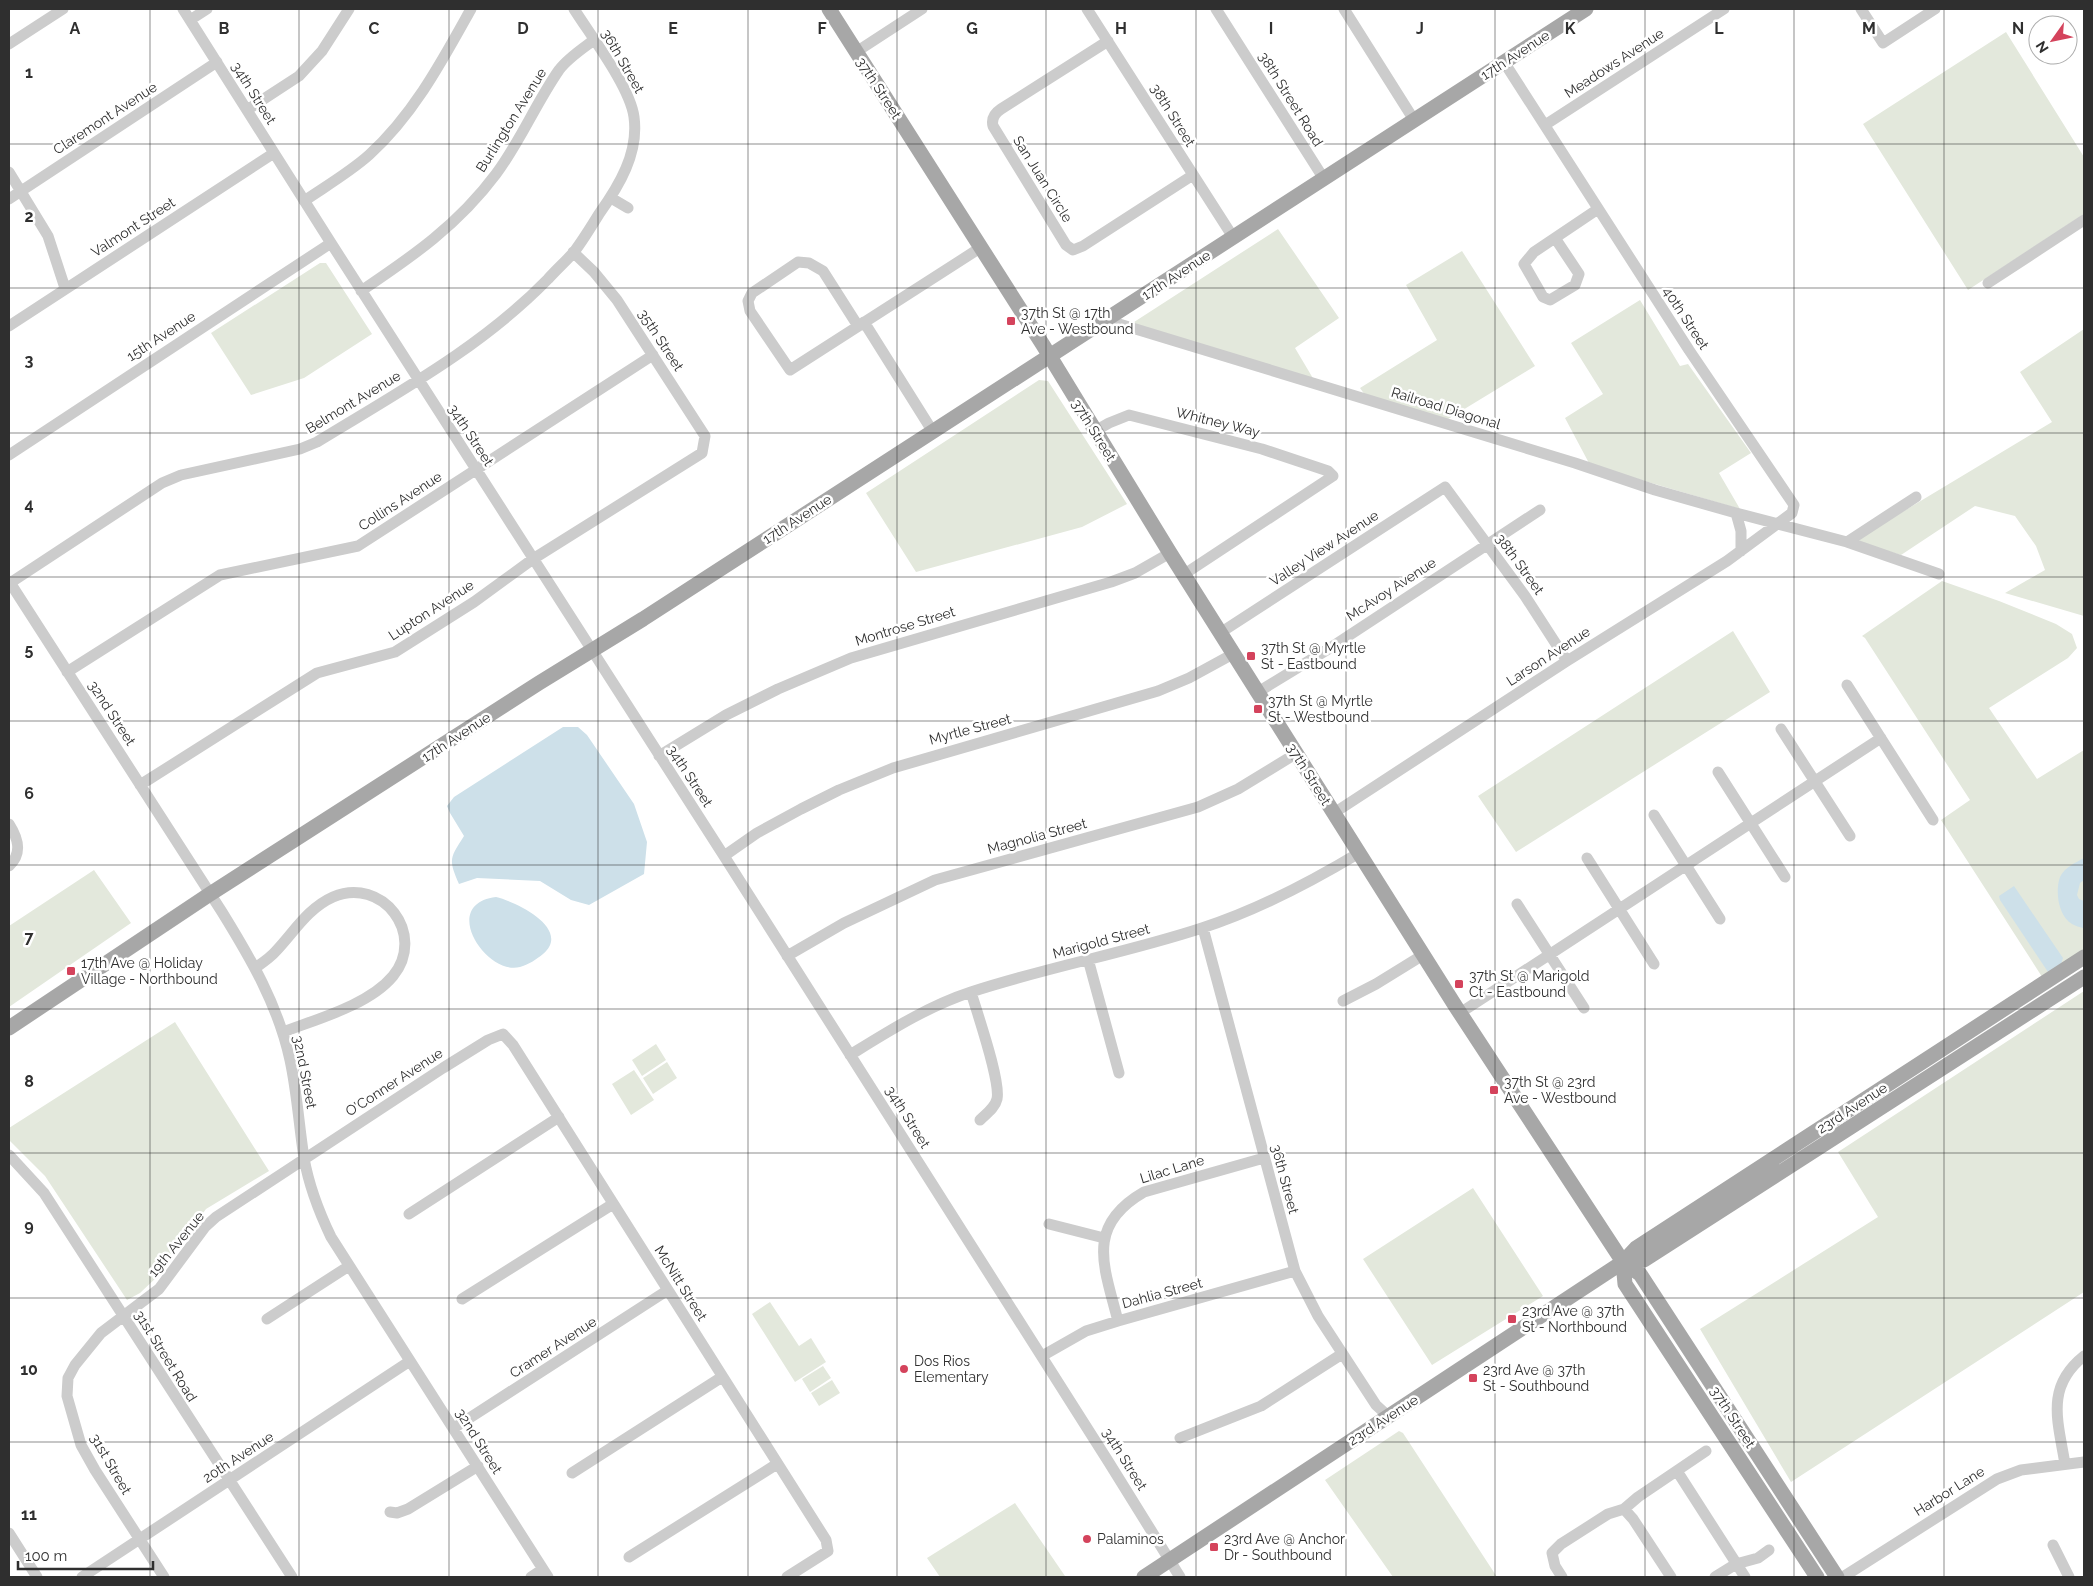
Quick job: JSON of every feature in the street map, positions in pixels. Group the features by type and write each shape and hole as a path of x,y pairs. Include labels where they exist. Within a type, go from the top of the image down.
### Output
{"main road":[{"name":"37th Street","path":"829,9 1460,1014 1623,1262 1640,1274 1837,1577"},
{"name":"17th Avenue","path":"9,1028 210,894 933,432 1586,9"},
{"name":"23rd Avenue","path":"1144,1577 1623,1262 1636,1248 2084,957"},
{"name":"23rd Avenue","path":"1623,1262 1644,1260 2084,976"},
{"name":"37th Street","path":"1623,1262 1625,1284 1816,1577"},
{"path":"1757,1487 1771,1477"}],"street":[{"path":"9,44 45,13 63,9"},
{"name":"34th Street","path":"184,9 418,380 1042,1356 1180,1577"},
{"path":"190,20 207,9"},
{"path":"247,110 299,76 322,51 349,9"},
{"path":"304,201 368,156 390,135 418,100 471,9"},
{"name":"36th Street","path":"574,9 627,94 634,116 632,151 611,198"},
{"path":"856,52 922,9"},
{"name":"38th Street","path":"1087,9 1233,238"},
{"name":"38th Street Road","path":"1216,9 1324,179"},
{"path":"1344,9 1414,120"},
{"name":"Meadows Avenue","path":"1545,125 1724,9"},
{"path":"1861,9 1883,43 1935,9"},
{"name":"Burlington Avenue","path":"361,290 417,253 442,233 478,196 512,151 560,69 594,40"},
{"name":"San Juan Circle","path":"1108,41 1001,108 992,121 1005,146 1066,245 1073,250 1083,246 1194,175"},
{"name":"Claremont Avenue","path":"9,199 217,62"},
{"name":"40th Street","path":"1504,62 1689,350 1794,505 1792,513 1778,524"},
{"name":"Valmont Street","path":"9,326 274,153"},
{"path":"9,172 50,241 65,288"},
{"path":"611,198 628,208"},
{"name":"Belmont Avenue","path":"9,582 162,483 181,476 300,449 317,442 418,380 470,346 511,314 573,252 611,198"},
{"path":"1555,238 1579,274 1575,285 1550,300 1543,297 1524,264 1534,252 1598,209"},
{"path":"1988,283 2084,220"},
{"name":"15th Avenue","path":"9,455 331,243"},
{"path":"933,432 861,324 823,271 809,262 798,262 752,293 748,301 750,312 790,370 861,324 980,248"},
{"name":"35th Street","path":"573,252 608,288 653,355 705,436 702,452"},
{"name":"Railroad Diagonal","path":"1106,320 1736,513 1778,524"},
{"name":"Collins Avenue","path":"67,672 220,575 358,546 653,355"},
{"name":"Whitney Way","path":"1095,431 1109,423 1129,416 1262,449 1328,471 1333,476 1184,575"},
{"name":"Lupton Avenue","path":"140,785 317,672 395,652 474,602 533,559 702,452"},
{"name":"38th Street","path":"1445,487 1525,596 1568,661"},
{"name":"Valley View Avenue","path":"1220,633 1445,487"},
{"path":"1847,542 1916,497"},
{"name":"McAvoy Avenue","path":"1258,692 1330,648 1540,510"},
{"path":"1736,513 1741,531 1741,551"},
{"path":"1778,524 1847,542 1939,574"},
{"name":"Larson Avenue","path":"1334,813 1741,551 1778,524"},
{"name":"Montrose Street","path":"659,756 726,715 824,668 885,647 1111,582 1135,572 1170,553"},
{"name":"32nd Street","path":"9,582 210,894 255,968 274,1005 290,1060 304,1160 314,1198 322,1218 349,1266 545,1573"},
{"name":"Myrtle Street","path":"724,856 757,833 801,809 839,790 893,768 1158,691 1189,678 1233,654"},
{"path":"1847,685 1933,820"},
{"path":"1782,729 1850,836"},
{"path":"1460,1014 1881,738"},
{"name":"Magnolia Street","path":"787,956 844,923 935,880 1198,807 1238,789 1297,753"},
{"path":"1718,772 1785,877"},
{"path":"1654,815 1720,919"},
{"path":"9,824 18,846 16,856 9,866"},
{"name":"Marigold Street","path":"850,1055 905,1021 971,992 1203,928 1285,894 1359,853"},
{"path":"1587,858 1654,964"},
{"path":"255,968 272,955 308,914 326,901 343,894 367,894 381,900 393,910 401,924 405,939 404,955 397,970 386,982 359,1001 282,1032"},
{"path":"1517,904 1584,1008"},
{"name":"36th Street","path":"1203,928 1295,1271 1306,1297 1342,1354 1376,1405 1388,1416"},
{"path":"1343,1001 1376,984 1423,955"},
{"path":"1088,959 1119,1073"},
{"path":"971,992 994,1074 998,1096 994,1106 980,1120"},
{"name":"O'Conner Avenue","path":"304,1160 443,1068 488,1040 503,1034"},
{"name":"McNitt Street","path":"503,1034 513,1045 559,1117 826,1540 828,1551 787,1577"},
{"path":"408,1214 559,1117"},
{"name":"31st Street Road","path":"9,1156 44,1193 292,1577"},
{"name":"Lilac Lane","path":"1118,1321 1104,1266 1104,1238 1115,1215 1129,1201 1144,1192 1264,1158"},
{"name":"19th Avenue","path":"123,1315 146,1301 159,1289 191,1246 216,1217 304,1160"},
{"path":"462,1299 613,1204"},
{"path":"1050,1224 1104,1238"},
{"path":"267,1319 349,1266"},
{"name":"Dahlia Street","path":"1042,1356 1086,1331 1295,1271"},
{"name":"Cramer Avenue","path":"454,1428 668,1290"},
{"name":"31st Street","path":"123,1315 101,1333 75,1364 68,1378 67,1396 81,1445 164,1577"},
{"path":"1180,1438 1261,1406 1342,1354"},
{"path":"2066,1464 2058,1407 2058,1392 2074,1364 2084,1356"},
{"name":"20th Avenue","path":"82,1577 410,1361"},
{"path":"572,1473 722,1377"},
{"path":"1562,1577 1555,1566 1552,1553 1561,1544 1608,1514 1624,1509 1638,1497 1706,1451"},
{"name":"Harbor Lane","path":"1843,1577 1997,1479 2021,1470 2084,1462"},
{"path":"629,1557 777,1464"},
{"path":"390,1512 397,1513 408,1510 478,1466"},
{"path":"1677,1471 1745,1577"},
{"path":"1624,1509 1633,1519 1671,1577"},
{"path":"9,1533 37,1577"},
{"path":"2053,1544 2069,1577"},
{"path":"1715,1577 1736,1564 1758,1558 1769,1550"},
{"path":"530,1577 545,1573"}],"shaded area":[{"path":"2006,32 2084,157 2084,214 1968,290 1863,124"},
{"path":"1278,229 1339,318 1295,348 1314,380 1131,324"},
{"path":"1462,251 1535,366 1448,419 1365,395 1360,388 1437,340 1406,285"},
{"path":"320,263 326,263 372,334 304,378 251,395 211,333"},
{"path":"1640,300 1680,366 1688,364 1751,453 1719,473 1740,509 1590,465 1565,418 1603,394 1571,343"},
{"path":"2084,329 2084,616 2005,593 2045,570 2036,546 2015,516 1975,506 1901,555 1854,541 2052,422 2020,372"},
{"path":"1039,380 1048,381 1127,504 1082,527 916,572 866,493"},
{"path":"1942,581 2056,624 2072,634 2077,648 2068,658 1989,708 2037,779 2084,750 2084,957 2046,983 1941,820 1970,800 1862,636"},
{"path":"1733,631 1770,692 1516,852 1478,796"},
{"path":"563,727 578,727 587,735 634,804 647,842 644,874 589,905 571,900 540,881 477,878 459,884 453,869 452,859 464,836 447,806 454,797"},
{"path":"2084,858 2084,880 2080,883 2077,895 2079,899 2084,901 2083,928 2067,920 2059,903 2058,889 2060,877 2065,871"},
{"path":"94,870 131,923 9,1007 9,926"},
{"path":"2014,886 2063,958 2061,964 2048,972 2000,900 1999,896"},
{"path":"496,897 516,904 528,911 546,926 551,935 550,945 543,954 526,965 507,967 494,961 482,951 474,938 470,925 471,912 479,902"},
{"path":"2084,991 2084,1292 1791,1482 1700,1329 1878,1217 1838,1152"},
{"path":"175,1022 269,1171 206,1209 158,1276 140,1293 127,1300 45,1176 9,1140 9,1128"},
{"path":"656,1044 666,1060 642,1076 632,1060"},
{"path":"667,1062 677,1078 653,1094 643,1078"},
{"path":"634,1070 654,1100 631,1115 612,1084"},
{"path":"1473,1188 1543,1296 1432,1365 1363,1259"},
{"path":"770,1302 799,1346 811,1338 826,1362 795,1382 752,1314"},
{"path":"823,1366 831,1378 810,1392 802,1379"},
{"path":"832,1380 840,1393 819,1406 811,1393"},
{"path":"1399,1431 1403,1433 1497,1577 1393,1577 1325,1480"},
{"path":"1015,1503 1065,1576 940,1577 927,1558"}],"place":[{"name":"37th St @ 17th Ave - Westbound","path":"1011,321"},
{"name":"37th St @ Myrtle St - Eastbound","path":"1251,656"},
{"name":"37th St @ Myrtle St - Westbound","path":"1258,709"},
{"name":"17th Ave @ Holiday Village - Northbound","path":"71,971"},
{"name":"37th St @ Marigold Ct - Eastbound","path":"1459,984"},
{"name":"37th St @ 23rd Ave - Westbound","path":"1494,1090"},
{"name":"23rd Ave @ 37th St - Northbound","path":"1512,1319"},
{"name":"Dos Rios Elementary","path":"904,1369"},
{"name":"23rd Ave @ 37th St - Southbound","path":"1473,1378"},
{"name":"Palaminos","path":"1087,1539"},
{"name":"23rd Ave @ Anchor Dr - Southbound","path":"1214,1547"}]}
